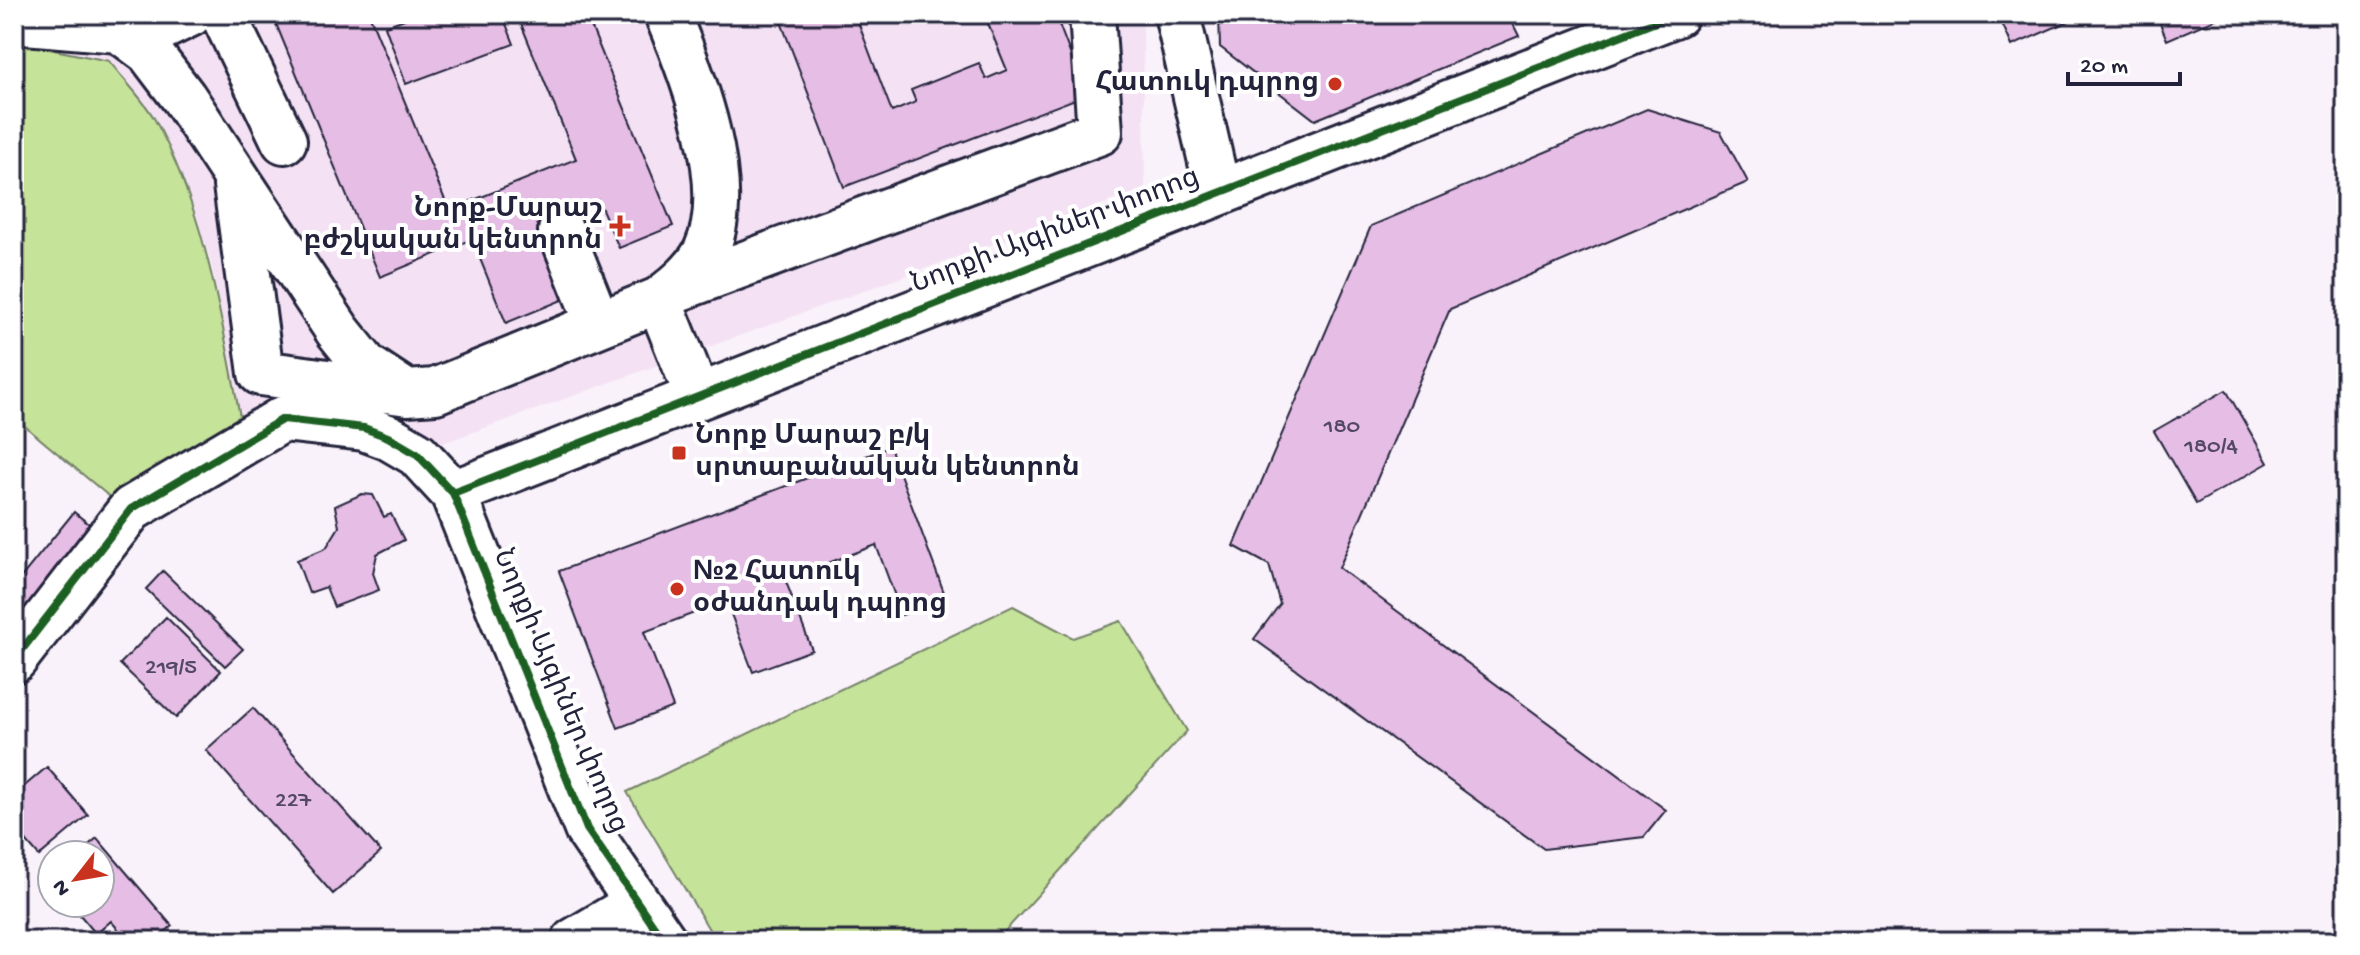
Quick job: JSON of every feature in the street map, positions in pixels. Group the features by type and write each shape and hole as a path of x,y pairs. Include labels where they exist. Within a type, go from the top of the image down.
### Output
{"street":[{"path":"134,41 190,14"},
{"path":"223,14 284,141"},
{"path":"666,295 704,255 713,228 717,193 702,115 667,14"},
{"path":"235,175 261,373 407,393 435,391 666,295 1100,132 1092,14"},
{"path":"1177,14 1218,192"},
{"name":"Նորքի Այգիներ փողոց","path":"453,493 1676,14"},
{"path":"14,21 119,30 149,52 184,98 338,331 366,366 407,393"},
{"path":"561,231 598,324"},
{"path":"666,295 698,397"},
{"name":"Նորքի Այգիներ փողոց","path":"14,660 131,509 283,419 371,430 388,437 417,454 453,493 587,829 664,941"},
{"path":"574,941 638,903"}],"shaded area":[{"name":"Նորք-Մարաշ բժշկական կենտրոն","path":"14,14 1143,14 1145,189 424,450 241,422 211,262 184,180 152,116 108,61 14,42"}],"green space":[{"path":"14,42 109,61 144,103 172,154 187,191 210,267 241,422 111,498 14,417"},
{"path":"1013,606 1073,638 1121,621 1187,731 996,941 716,941 627,792"}],"building":[{"path":"272,14 369,14 449,210 576,159 517,14 586,14 673,226 619,248 598,200 537,225 567,298 506,323 472,239 380,277"},
{"path":"418,14 502,14 514,44 406,84 385,26"},
{"path":"778,14 855,14 892,112 916,102 911,90 979,63 986,79 1007,70 984,14 1055,14 1086,95 844,187"},
{"name":"Հատուկ դպրոց","path":"1219,14 1345,14 1353,19 1366,14 1508,14 1519,36 1315,120 1220,47"},
{"path":"1998,14 2085,14 2012,46"},
{"path":"2156,14 2227,14 2167,40"},
{"path":"1647,109 1721,132 1748,182 1450,309 1339,568 1666,810 1644,837 1544,849 1254,639 1280,604 1269,565 1234,546 1371,226"},
{"path":"2226,390 2268,463 2196,504 2154,431"},
{"name":"№2 Հատուկ օժանդակ դպրոց","path":"890,447 946,598 902,615 876,545 785,579 812,650 753,672 726,601 644,632 673,707 618,728 559,571"},
{"path":"362,494 373,495 384,517 391,514 404,540 377,554 373,573 379,590 334,607 326,587 309,593 297,560 326,548 339,527 335,506"},
{"path":"74,512 95,529 20,623 14,618 14,586"},
{"path":"163,571 243,649 225,666 146,589"},
{"path":"166,617 221,671 176,718 120,664"},
{"path":"253,708 381,852 333,894 206,750"},
{"path":"47,767 88,815 59,839 36,839 36,853 14,827 14,795"},
{"path":"116,860 172,926 155,941 128,941 111,921 96,934 83,919 116,919"}],"cycle path":[{"path":"453,493 1676,14"},
{"path":"14,660 131,509 283,419 364,428 388,437 417,454 453,493 587,829 664,941"}],"place":[{"name":"Հատուկ դպրոց","path":"1335,84"},
{"name":"Նորք-Մարաշ բժշկական կենտրոն","path":"620,226"},
{"name":"Նորք Մարաշ բ/կ սրտաբանական կենտրոն","path":"679,453"},
{"name":"№2 Հատուկ օժանդակ դպրոց","path":"677,589"}]}
